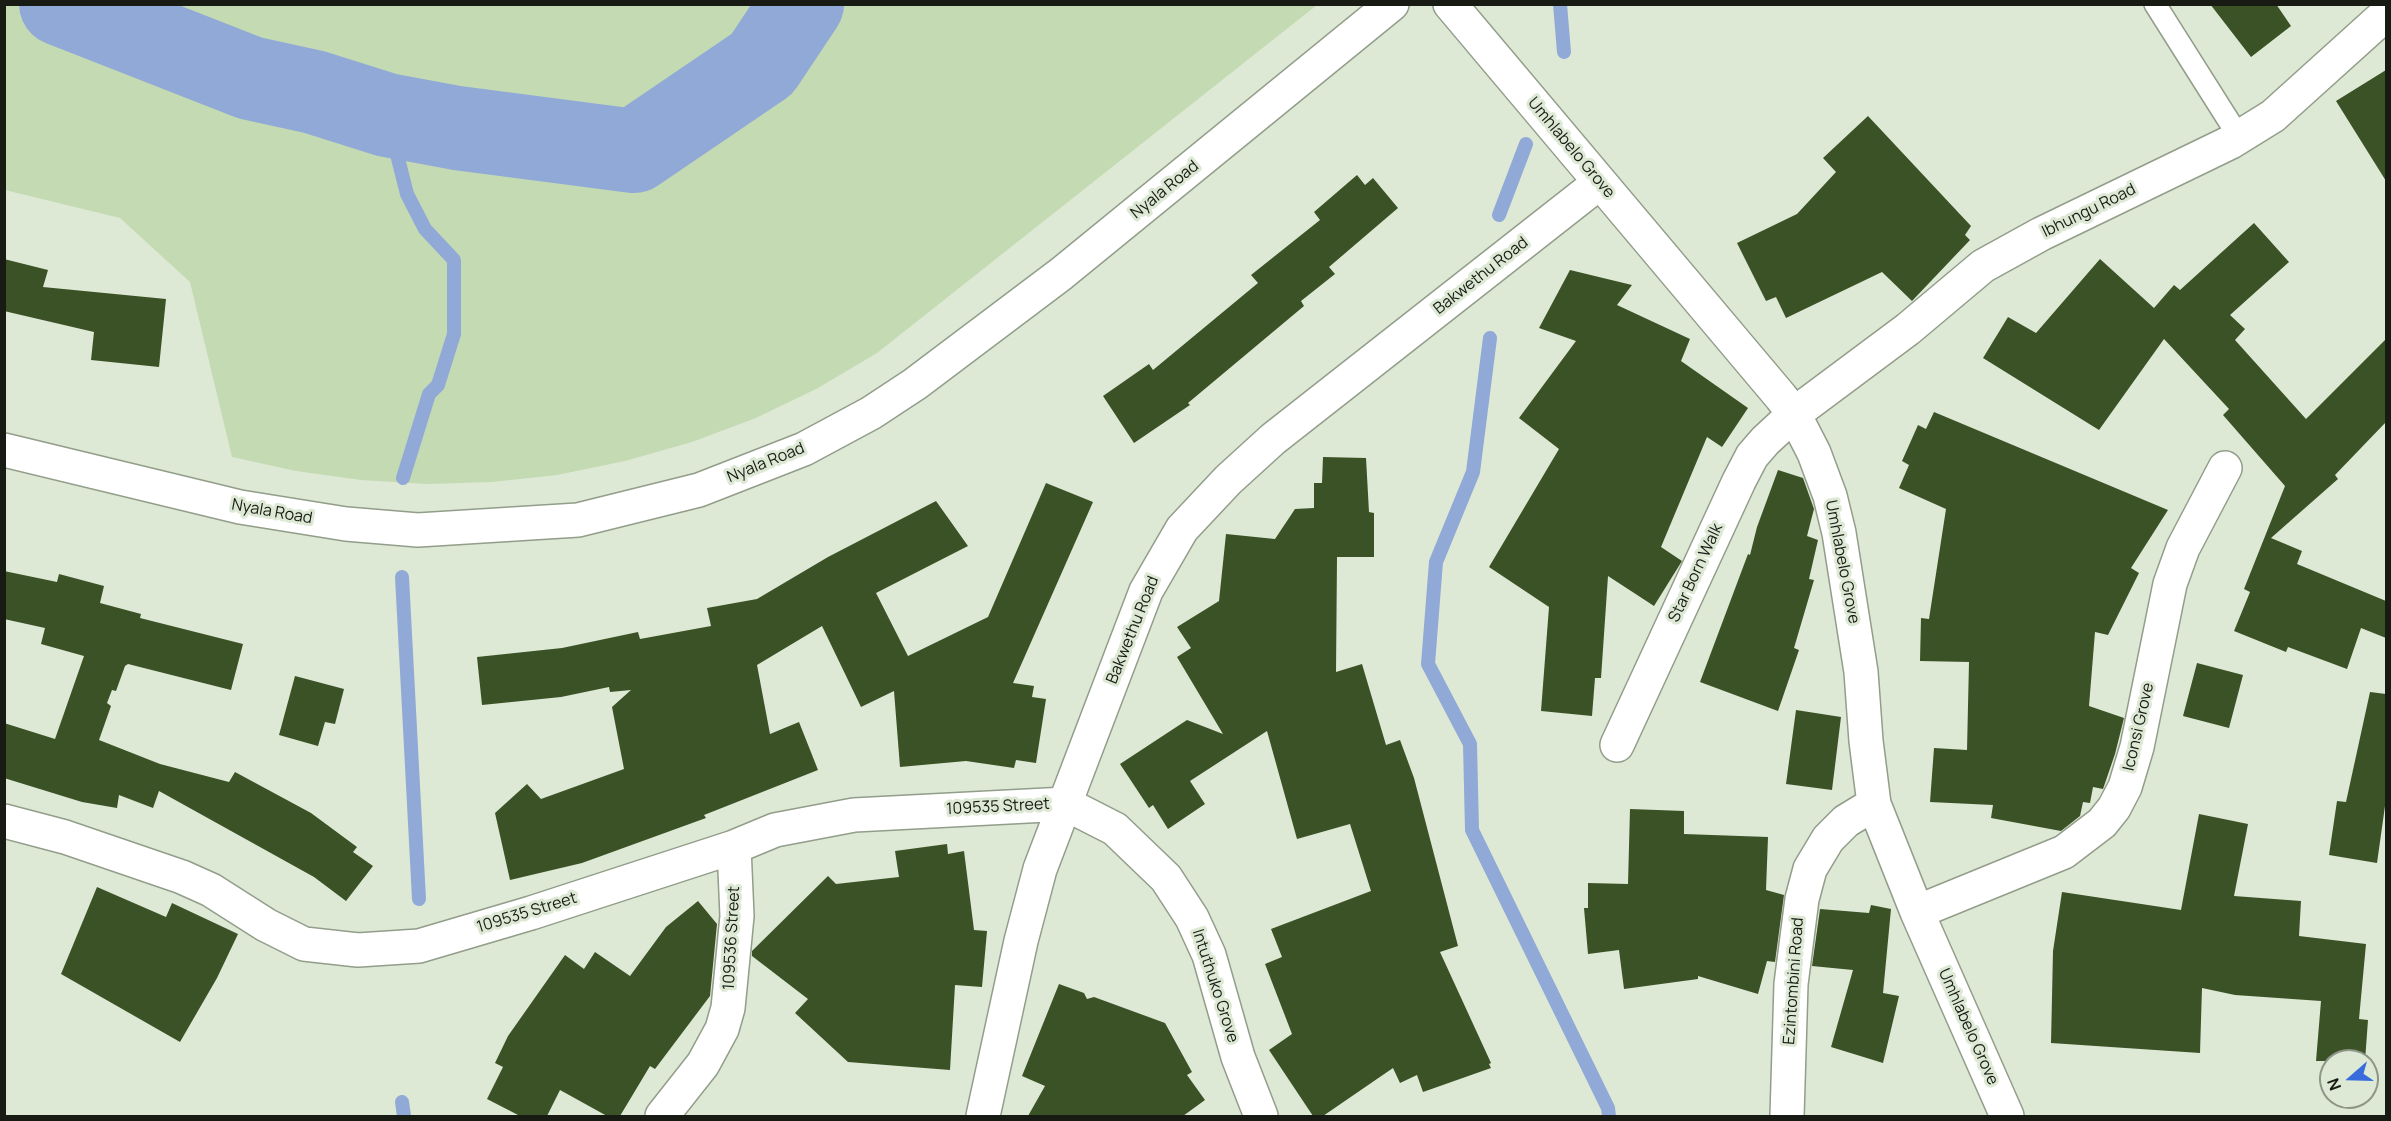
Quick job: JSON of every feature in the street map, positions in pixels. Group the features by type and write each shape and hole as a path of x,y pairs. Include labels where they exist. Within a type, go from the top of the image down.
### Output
{"street":[{"name":"Nyala Road","path":"4,450 240,507 346,524 418,530 578,520 699,490 804,449 871,413 915,384 1061,274 1392,4"},
{"name":"Umhlabelo Grove","path":"1450,4 1599,183 1708,308 1794,414 1814,453 1830,496 1839,534 1861,672 1866,741 1875,804 1917,912 2007,1116"},
{"name":"Ibhungu Road","path":"1794,414 1908,328 1983,266 2239,137 2273,116 2386,14"},
{"name":"Bakwethu Road","path":"983,1116 1021,941 1040,869 1146,591 1182,529 1228,480 1273,439 1599,183"},
{"name":"Star Born Walk","path":"1617,745 1752,456 1794,414"},
{"name":"Iconsi Grove","path":"1917,912 2064,852 2102,823 2114,808 2125,788 2137,747 2169,584 2183,548 2225,468"},
{"name":"109535 Street","path":"4,821 65,837 182,877 211,890 266,925 304,944 358,950 418,946 531,913 734,847 775,830 854,815 1066,804"},
{"name":"Intuthuko Grove","path":"1066,804 1115,829 1166,878 1192,918 1209,955 1238,1056 1261,1116"},
{"name":"Ezintombini Road","path":"1786,1116 1791,984 1802,898 1810,869 1828,839 1846,821 1875,804"},
{"name":"109536 Street","path":"662,1116 703,1064 722,1029 728,1008 737,916 734,847"}],"lane":[{"path":"2156,4 2239,137"}],"green space":[{"path":"5,4 1317,5 877,353 818,388 756,418 692,442 625,461 557,475 492,482 427,484 361,480 296,471 232,457 190,282 120,218 5,190"}],"building":[{"path":"2210,4 2276,4 2291,26 2251,57"},
{"path":"2386,70 2386,181 2336,101"},
{"path":"1868,116 1971,226 1965,235 1970,240 1912,301 1882,272 1786,318 1776,297 1766,301 1737,243 1797,214 1836,172 1823,158"},
{"path":"1357,175 1365,185 1373,178 1398,208 1329,267 1335,274 1301,301 1304,306 1188,403 1190,405 1134,443 1103,396 1149,364 1153,370 1258,283 1251,275 1320,220 1314,212"},
{"path":"2254,223 2289,262 2230,315 2245,329 2235,340 2306,419 2386,339 2386,422 2335,475 2338,479 2271,538 2302,551 2297,564 2386,601 2386,638 2361,628 2347,669 2288,647 2286,652 2234,631 2250,592 2244,589 2285,486 2223,415 2229,409 2164,339 2099,430 1983,358 2008,317 2036,333 2100,259 2154,308 2174,285 2180,290"},
{"path":"4,259 48,270 43,287 166,299 159,367 91,360 94,332 4,311"},
{"path":"1570,270 1632,285 1617,305 1690,339 1681,361 1748,408 1722,447 1707,437 1661,547 1682,561 1654,606 1608,576 1601,678 1595,678 1592,716 1541,711 1549,607 1489,567 1559,449 1519,418 1576,341 1539,328"},
{"path":"1934,412 2168,510 2131,568 2139,573 2108,635 2095,632 2089,706 2124,718 2103,789 2093,787 2090,803 2083,802 2080,816 2061,831 1991,818 1993,805 1930,802 1934,748 1967,750 1969,662 1920,661 1921,618 1929,619 1946,509 1899,488 1909,465 1902,461 1918,425 1926,429"},
{"path":"1323,457 1366,458 1369,512 1374,513 1374,557 1337,557 1336,672 1362,664 1386,745 1400,740 1414,778 1458,946 1440,952 1491,1063 1489,1064 1491,1068 1423,1092 1417,1075 1400,1083 1393,1068 1323,1116 1313,1116 1269,1050 1292,1034 1265,964 1282,957 1271,929 1371,891 1350,824 1297,839 1267,731 1190,781 1205,804 1168,829 1153,805 1149,808 1120,764 1187,720 1223,734 1177,657 1191,648 1177,627 1219,601 1226,534 1275,539 1295,509 1314,508 1314,483 1322,483"},
{"path":"1778,470 1803,478 1814,509 1807,536 1818,540 1809,579 1814,580 1794,648 1799,650 1778,711 1700,682 1748,554 1750,555 1757,527"},
{"path":"1046,483 1093,502 1013,683 1034,686 1032,697 1046,699 1036,763 1016,760 1014,768 966,761 900,767 894,691 861,707 822,626 757,665 770,734 799,722 818,770 704,815 706,818 582,863 510,880 495,813 527,784 541,799 624,769 612,707 631,690 610,692 609,687 561,697 482,705 477,657 562,648 638,632 640,639 711,626 707,608 757,599 828,557 936,501 968,546 876,593 908,656 988,617"},
{"path":"4,571 57,582 59,574 104,586 100,603 141,614 140,618 243,644 231,690 128,664 125,666 116,691 112,690 107,703 111,706 99,740 160,764 229,782 235,772 311,813 357,847 353,852 373,866 346,901 314,877 159,791 153,808 119,795 117,808 82,802 4,778 4,723 55,739 84,656 41,644 45,628 4,619"},
{"path":"2197,663 2243,675 2229,728 2183,716"},
{"path":"295,676 344,689 335,724 325,722 318,746 279,735"},
{"path":"2370,692 2386,694 2386,799 2377,863 2329,855 2337,801 2346,802"},
{"path":"1796,710 1841,717 1832,790 1786,784"},
{"path":"1630,809 1684,811 1684,834 1768,837 1766,890 1784,895 1775,962 1767,961 1758,994 1698,976 1698,979 1624,989 1619,950 1588,954 1584,908 1588,908 1588,883 1628,884"},
{"path":"2199,814 2248,824 2234,896 2301,901 2299,936 2366,944 2359,1019 2368,1020 2366,1049 2319,1049 2319,1061 2316,1061 2321,1001 2235,995 2202,988 2200,1053 2051,1043 2053,951 2062,892 2181,910"},
{"path":"947,844 948,854 964,851 974,930 987,931 982,987 955,985 950,1070 848,1062 795,1013 808,999 752,956 752,951 828,876 836,884 899,877 895,851"},
{"path":"97,887 166,917 172,903 238,934 217,978 180,1042 61,974"},
{"path":"698,901 717,924 710,996 655,1069 650,1066 620,1116 607,1116 560,1090 547,1116 520,1116 487,1099 503,1067 495,1063 508,1036 565,955 584,969 595,952 630,976 666,927"},
{"path":"1871,905 1891,909 1883,993 1899,996 1883,1063 1831,1047 1853,970 1812,966 1820,909 1869,913"},
{"path":"1059,984 1084,993 1087,999 1094,997 1165,1023 1192,1072 1187,1075 1205,1100 1183,1116 1028,1116 1045,1086 1022,1076"}],"waterway":[{"path":"61,4 250,78 314,92 387,115 457,128 634,151 762,64 802,4"},
{"path":"1560,4 1564,52"},
{"path":"387,115 407,194 425,229 454,260 454,334 438,385 429,394 403,478"},
{"path":"1499,215 1526,144"},
{"path":"1490,338 1473,472 1436,562 1428,664 1470,744 1472,830 1608,1108 1609,1116"},
{"path":"402,577 419,899"},
{"path":"402,1102 404,1116"}]}
